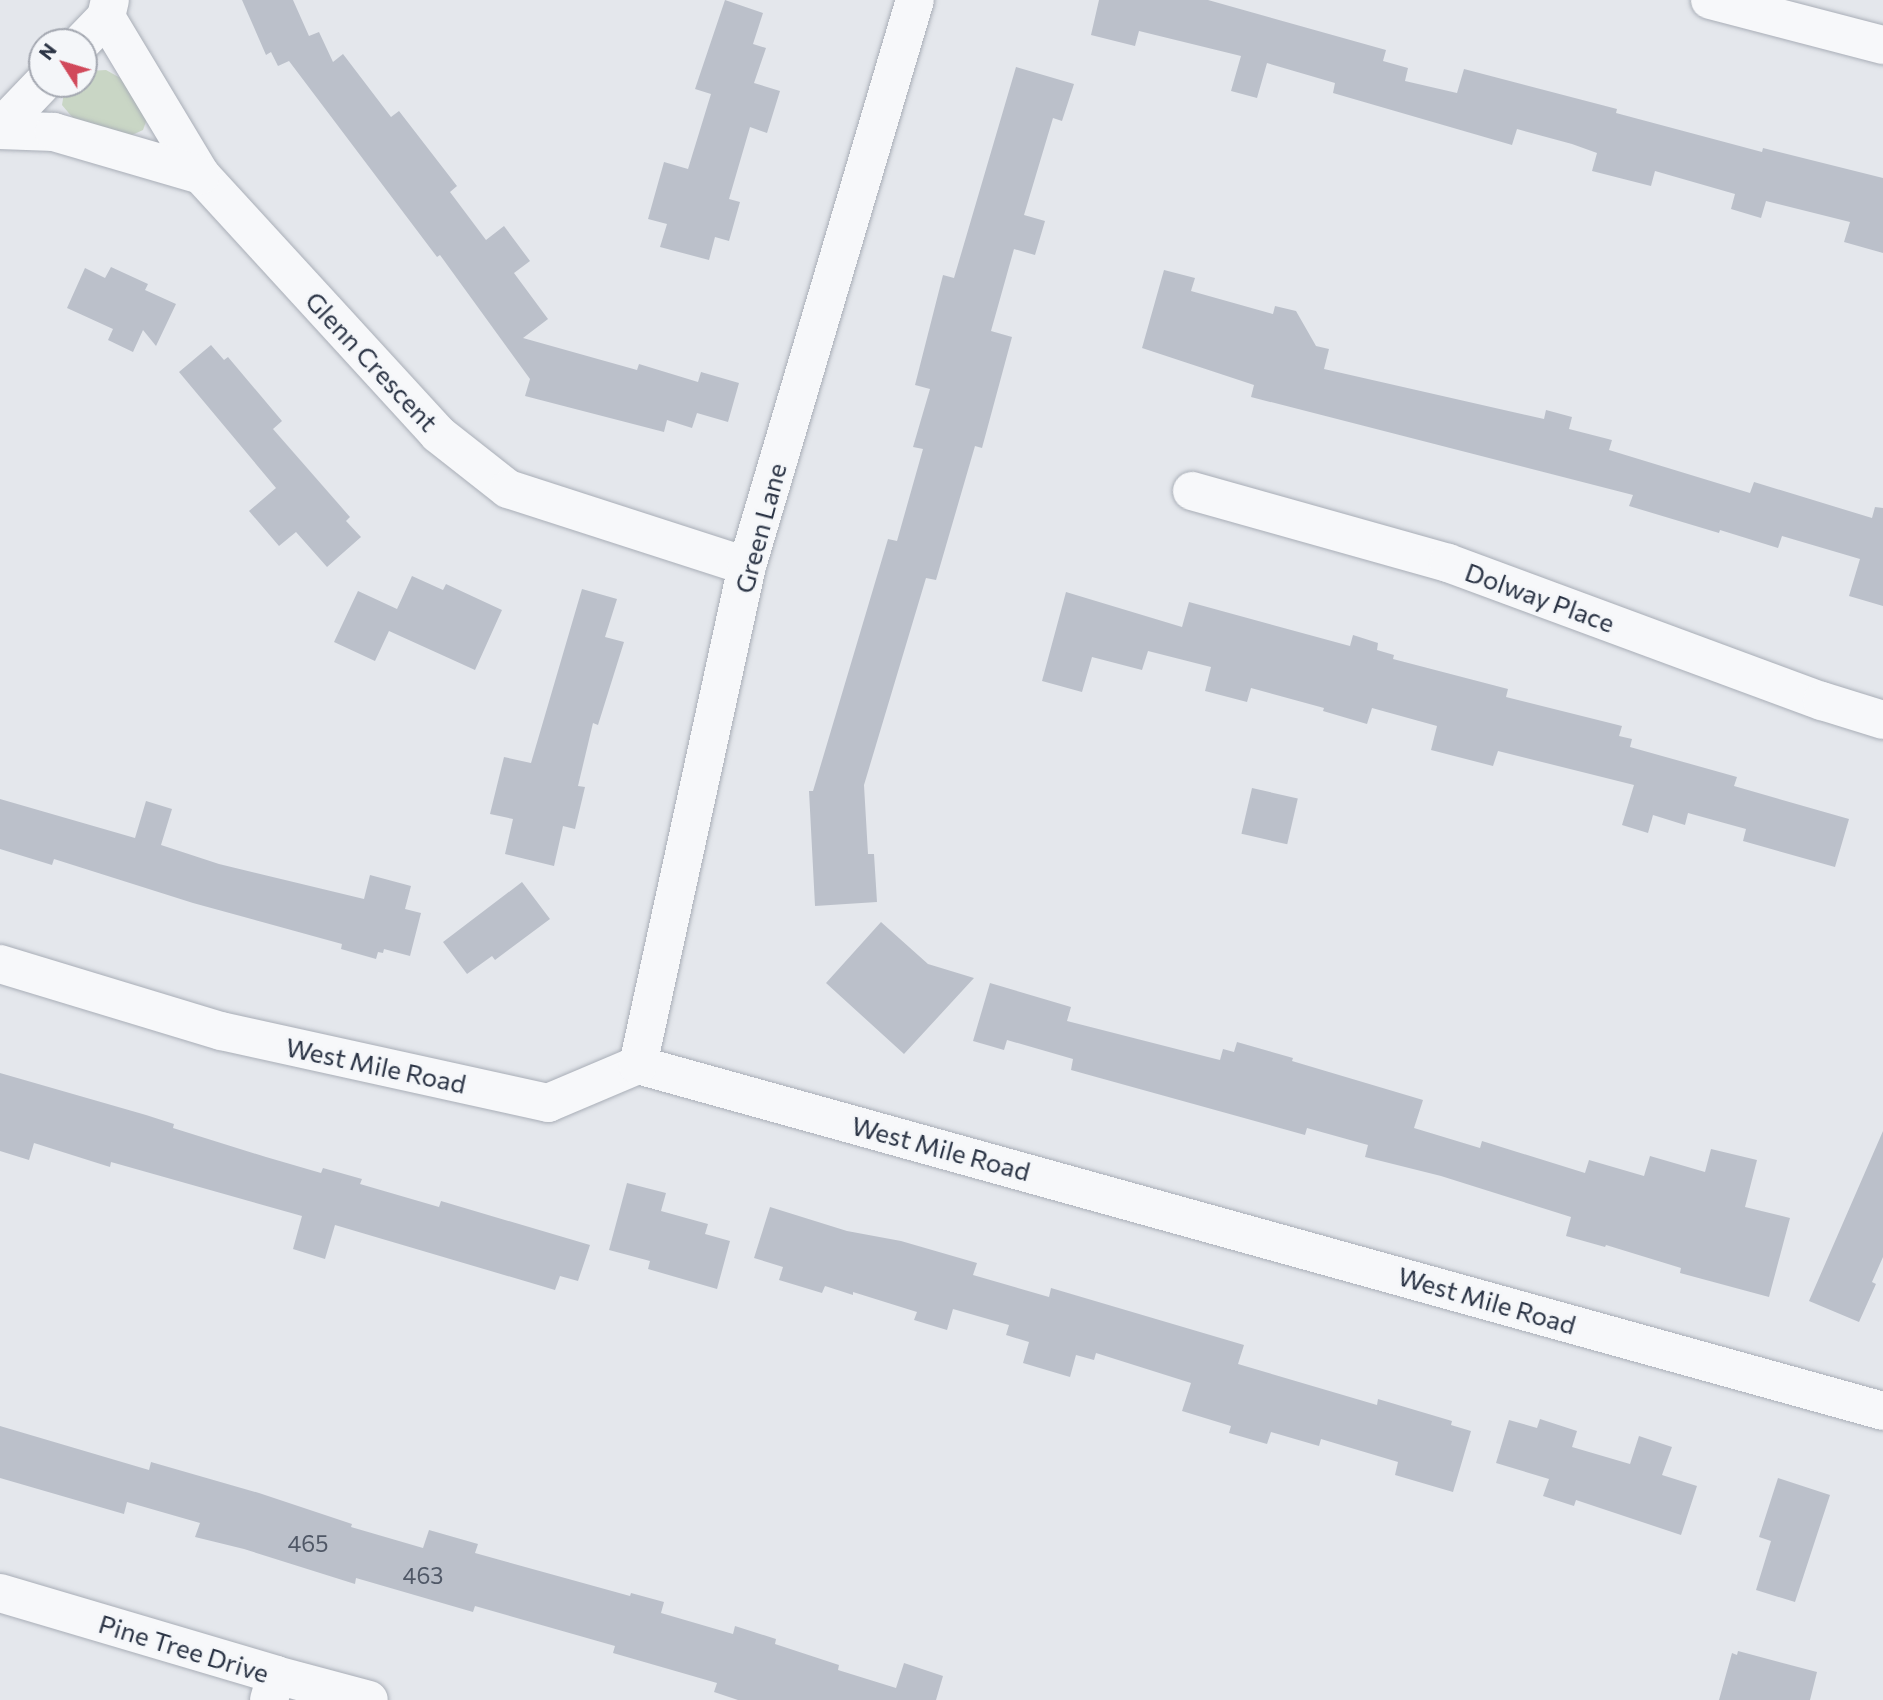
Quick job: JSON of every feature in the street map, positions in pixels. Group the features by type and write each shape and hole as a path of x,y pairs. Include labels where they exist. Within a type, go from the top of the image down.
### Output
{"street":[{"name":"Green Lane","path":"638,1065 747,566 915,0"},
{"path":"1710,0 1883,45"},
{"name":"Glenn Crescent","path":"99,20 201,175 439,434 508,489 747,566"},
{"path":"0,129 29,98"},
{"path":"0,129 54,132 201,175"},
{"name":"Dolway Place","path":"1192,491 1448,563 1822,701 1883,720"},
{"name":"West Mile Road","path":"0,964 221,1031 548,1103 638,1065 1883,1411"},
{"name":"Pine Tree Drive","path":"0,1593 273,1688 369,1700"}],"green space":[{"path":"98,70 106,70 124,80 147,119 143,130 132,135 78,124 62,105 63,98 98,98"}],"building":[{"path":"242,0 293,0 309,36 319,32 333,62 343,54 391,117 399,111 457,186 450,192 486,240 504,226 530,261 514,273 548,319 523,338 637,370 639,364 698,382 701,372 739,383 728,422 697,413 692,428 667,420 664,432 525,396 530,379 440,255 437,257 289,61 278,66 271,52 266,55"},
{"path":"725,0 763,13 753,44 766,48 754,83 780,91 767,133 750,127 729,199 740,202 729,241 715,237 709,260 660,247 667,224 648,219 664,162 688,169 711,94 695,89"},
{"path":"1099,0 1208,0 1386,50 1383,61 1408,68 1405,81 1457,93 1464,69 1617,109 1616,113 1762,152 1763,148 1883,178 1883,253 1844,242 1850,222 1766,201 1761,218 1731,209 1735,194 1655,171 1651,186 1592,171 1597,153 1572,144 1517,129 1512,145 1333,93 1335,83 1267,63 1257,98 1231,91 1241,56 1139,31 1135,46 1091,35"},
{"path":"1016,67 1074,84 1062,121 1053,118 1024,215 1045,221 1035,255 1014,249 991,331 1012,337 982,448 975,446 936,580 926,578 864,785 868,854 874,854 877,902 815,906 809,791 813,791 888,539 897,541 923,449 913,447 930,389 915,385 943,275 954,278"},
{"path":"111,267 148,284 145,290 176,304 156,346 143,330 133,352 108,340 113,329 67,308 85,268 105,278"},
{"path":"1164,270 1195,278 1191,291 1273,314 1275,306 1296,311 1316,346 1329,349 1324,369 1544,419 1546,410 1572,417 1569,429 1612,440 1609,450 1750,493 1754,482 1872,518 1875,507 1883,508 1883,606 1849,596 1860,559 1782,536 1778,548 1720,530 1719,533 1629,506 1633,495 1251,397 1254,385 1142,348"},
{"path":"211,345 224,360 228,357 282,421 273,429 350,517 346,521 361,537 327,567 296,532 279,546 249,511 276,488 179,372"},
{"path":"412,576 443,590 446,584 502,610 475,670 389,631 375,661 334,642 358,591 397,609"},
{"path":"582,589 617,599 605,637 624,642 598,725 593,723 578,786 585,787 575,829 563,826 554,866 505,854 513,819 490,814 504,757 531,763"},
{"path":"1066,592 1182,627 1189,602 1350,646 1353,635 1378,643 1377,650 1394,655 1393,659 1508,689 1506,697 1622,726 1619,736 1632,739 1630,747 1737,777 1734,786 1849,819 1835,867 1743,841 1746,829 1688,813 1685,825 1653,815 1648,833 1622,825 1634,785 1498,751 1493,766 1431,750 1437,726 1372,708 1367,724 1323,711 1324,708 1251,688 1247,702 1205,691 1211,667 1148,651 1142,670 1092,657 1082,692 1042,681"},
{"path":"1252,788 1298,799 1287,844 1241,834"},
{"path":"0,799 135,838 146,801 172,809 161,845 219,864 364,899 370,875 411,886 405,909 421,913 410,956 384,949 383,953 378,952 376,959 341,949 342,944 193,903 54,859 52,865 0,849"},
{"path":"522,882 550,919 495,960 492,956 467,974 443,942"},
{"path":"881,922 928,964 974,978 904,1054 826,983"},
{"path":"990,983 1071,1007 1067,1021 1220,1060 1223,1049 1234,1052 1237,1042 1293,1058 1292,1061 1423,1100 1414,1128 1480,1148 1482,1141 1585,1173 1589,1160 1644,1176 1650,1156 1705,1172 1711,1149 1757,1160 1745,1207 1790,1218 1769,1297 1680,1273 1681,1268 1606,1245 1605,1247 1566,1236 1571,1217 1441,1176 1365,1157 1368,1145 1307,1128 1305,1135 1071,1070 1073,1059 1007,1040 1004,1050 973,1041"},
{"path":"0,1073 146,1115 174,1124 173,1128 266,1157 321,1173 323,1168 362,1179 360,1184 439,1207 441,1201 590,1245 578,1281 560,1276 555,1290 335,1225 325,1259 293,1249 302,1216 111,1162 110,1167 34,1143 29,1160 0,1151"},
{"path":"1883,1131 1883,1257 1872,1282 1876,1284 1859,1322 1809,1301"},
{"path":"627,1183 666,1193 661,1211 708,1224 705,1234 730,1241 717,1289 648,1269 650,1261 609,1250"},
{"path":"770,1207 847,1231 901,1241 977,1263 973,1275 1049,1297 1051,1288 1244,1345 1238,1364 1377,1405 1378,1399 1452,1421 1451,1425 1471,1431 1453,1492 1395,1475 1398,1462 1321,1439 1319,1446 1271,1432 1267,1444 1229,1433 1231,1426 1182,1411 1191,1383 1096,1353 1094,1360 1076,1355 1070,1377 1023,1363 1029,1342 1006,1335 1009,1325 953,1309 947,1330 914,1320 917,1312 853,1292 853,1295 825,1286 822,1293 779,1280 783,1267 754,1258"},
{"path":"1540,1419 1577,1431 1572,1447 1630,1464 1639,1436 1672,1447 1662,1475 1697,1486 1681,1535 1576,1500 1574,1506 1543,1496 1549,1479 1496,1463 1509,1420 1537,1428"},
{"path":"0,1426 149,1470 151,1462 259,1493 352,1524 351,1527 423,1548 429,1530 478,1544 475,1553 630,1596 631,1593 664,1602 661,1613 733,1634 735,1626 776,1639 775,1644 839,1665 838,1670 896,1688 904,1663 943,1676 936,1700 738,1700 714,1692 717,1683 613,1653 615,1646 475,1606 473,1612 356,1578 355,1584 244,1549 195,1537 200,1523 127,1502 124,1514 0,1478"},
{"path":"1778,1478 1830,1495 1795,1602 1756,1590 1771,1541 1759,1537"},
{"path":"1738,1651 1817,1672 1810,1700 1719,1700 1732,1653 1737,1655"}]}
